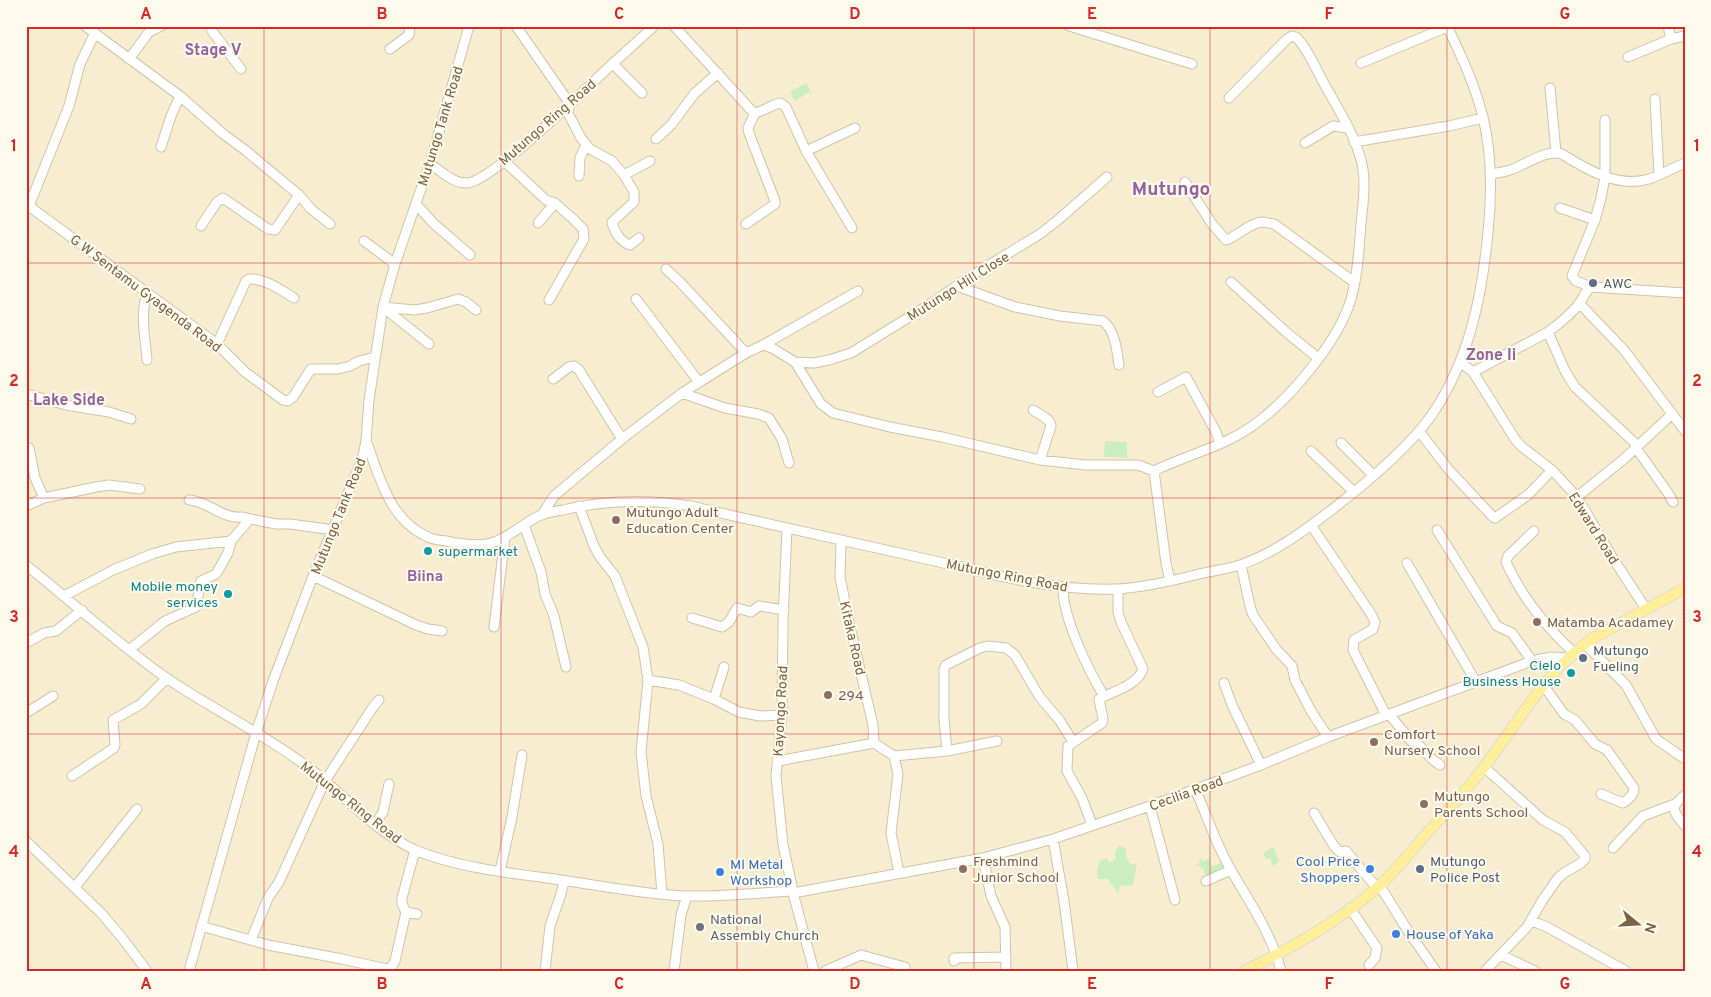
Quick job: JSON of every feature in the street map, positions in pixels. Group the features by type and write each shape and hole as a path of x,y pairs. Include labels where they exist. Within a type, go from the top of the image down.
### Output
{"main road":[{"path":"1244,971 1277,954 1350,908 1379,887 1460,797 1544,686 1584,644 1685,588"}],"street":[{"path":"85,26 180,96 222,133 299,195 311,209 330,224"},
{"path":"129,59 148,32 161,26"},
{"path":"212,26 212,31 241,69"},
{"path":"390,49 409,35 410,26"},
{"name":"Mutungo Tank Road","path":"189,971 256,733 313,576 358,472 366,441 375,357 383,307 395,264 430,164 469,26"},
{"path":"516,26 570,104 568,113 586,145 612,161 624,175 634,192 634,202 612,222 613,229 624,243 630,245 639,238"},
{"name":"Mutungo Ring Road","path":"430,164 457,182 467,184 482,177 504,161 570,104 654,26"},
{"path":"674,26 755,113"},
{"path":"1069,26 1192,64"},
{"path":"1668,26 1671,39"},
{"path":"1361,63 1447,27"},
{"name":"Mutungo Ring Road","path":"366,441 377,473 394,509 428,538 453,543 491,543 542,515 579,506 619,501 674,503 1041,585 1063,588 1118,589 1170,581 1241,565 1278,547 1311,525 1354,492 1419,430 1442,398 1460,362 1471,329 1484,275 1491,198 1491,174 1483,118 1470,78 1447,27"},
{"path":"28,205 69,106 80,64 95,33"},
{"path":"763,345 772,348 795,362 821,404 833,413 1040,460 1086,465 1138,465 1154,471 1244,432 1275,408 1294,389 1318,358 1345,313 1351,299 1354,282 1359,244 1363,182 1362,166 1348,128 1296,36 1287,39 1229,98"},
{"path":"1628,57 1671,39 1685,36"},
{"path":"613,64 642,93"},
{"path":"656,139 671,125 695,93 718,73"},
{"path":"1550,88 1556,152"},
{"path":"161,146 180,96"},
{"path":"1655,99 1659,175"},
{"path":"746,224 774,204 775,201 748,128 755,113 780,103 786,107 806,151 852,228"},
{"path":"1354,142 1449,126 1483,118"},
{"path":"1605,120 1605,177 1595,220 1572,276 1576,281 1590,287 1685,293"},
{"path":"1305,143 1333,126 1348,128"},
{"path":"806,151 855,128"},
{"path":"579,176 580,158 586,145"},
{"path":"1491,174 1510,170 1556,152 1596,174 1630,181 1642,181 1685,163"},
{"path":"504,161 546,200 555,203 583,229 584,239 549,300"},
{"path":"624,175 650,161"},
{"name":"Mutungo Hill Close","path":"795,362 814,363 851,353 1040,234 1107,177"},
{"path":"1185,182 1212,224 1226,240 1234,238 1247,228 1261,222 1274,224 1354,282"},
{"path":"201,226 217,202 222,198 268,229 275,230 299,195"},
{"path":"538,223 555,203"},
{"path":"416,204 433,223 470,255"},
{"name":"G W Sentamu Gyagenda Road","path":"28,205 217,344 245,372 283,400 288,401 293,398 312,369 338,369 375,357"},
{"path":"1560,208 1595,220"},
{"path":"364,241 395,264"},
{"path":"666,269 746,353"},
{"path":"217,344 246,281 249,279 260,280 294,298"},
{"path":"1231,282 1318,358"},
{"path":"957,286 1014,307 1060,316 1103,321 1108,325 1117,350 1119,366"},
{"path":"1473,372 1548,332 1561,323 1580,303 1585,292 1590,287"},
{"path":"542,515 554,496 622,439 682,393 746,353 858,291"},
{"path":"147,293 143,315 147,360"},
{"path":"383,307 414,310 458,299 466,302 476,310"},
{"path":"636,299 699,382"},
{"path":"1580,303 1624,350 1671,415 1685,431"},
{"path":"383,307 429,344"},
{"path":"1548,332 1575,386 1637,447 1673,502"},
{"name":"Edward Road","path":"1460,362 1473,372 1521,446 1552,470 1577,497 1614,560 1646,609"},
{"path":"553,379 569,367 574,366 579,370 622,439"},
{"path":"1158,392 1186,377 1216,432 1220,444"},
{"path":"682,393 725,408 769,418 782,439 790,463"},
{"path":"26,394 66,405 110,412 130,419"},
{"path":"1033,410 1047,419 1051,426 1040,460"},
{"path":"1577,497 1637,447 1671,415"},
{"path":"1419,430 1449,470 1493,518 1528,495 1552,470"},
{"path":"1341,443 1373,474"},
{"path":"29,448 35,478 44,498"},
{"path":"1311,452 1354,492"},
{"path":"1154,471 1166,564 1170,581"},
{"path":"26,506 44,498 109,485 140,488"},
{"path":"189,500 198,500 221,513 249,520 334,530"},
{"path":"579,506 594,546 615,576 644,647 648,680 640,752 646,796 658,844 662,894"},
{"path":"129,650 165,621 196,607 201,581 216,574 228,553 232,539 249,520"},
{"path":"524,524 541,572 545,594 554,616 566,667"},
{"path":"1311,525 1366,605 1375,622 1374,629 1354,640 1353,650 1387,715 1411,741 1417,743 1432,760 1440,765"},
{"name":"Kayongo Road","path":"787,529 782,715 776,776 780,828 793,892 814,971"},
{"path":"1437,530 1497,626 1512,633 1532,661"},
{"path":"1534,531 1508,556 1506,562 1533,610 1572,656"},
{"path":"494,627 505,537"},
{"path":"64,596 113,570 152,554 176,547 220,543 232,539"},
{"name":"Kitaka Road","path":"841,541 840,577 873,725 874,743"},
{"path":"1407,563 1476,682"},
{"name":"Mutungo Ring Road","path":"26,565 129,650 167,678 305,764 375,824 415,850 458,863 617,890 687,896 793,892"},
{"path":"1241,565 1253,615 1276,649 1292,666 1295,680 1310,711 1328,737"},
{"path":"313,576 416,625 442,631"},
{"path":"1063,588 1063,600 1075,638 1104,696"},
{"path":"1092,825 1082,798 1067,771 1068,746 1102,724 1103,718 1099,699 1126,686 1141,674 1143,670 1121,622 1118,612 1118,589"},
{"path":"692,618 722,627 729,622 737,608 751,612 759,606 784,610"},
{"path":"26,643 44,633 56,631 82,610"},
{"path":"1584,644 1626,686 1656,739 1685,759"},
{"path":"947,751 944,720 944,669 946,666 980,648 988,646 1006,648 1015,655 1039,696 1060,721 1073,742"},
{"name":"Cecilia Road","path":"793,892 829,888 899,872 983,858 1053,839 1261,765 1328,737 1532,661 1551,657 1572,656"},
{"path":"714,699 724,667"},
{"path":"72,776 114,748 113,720 141,704 167,678"},
{"path":"648,680 679,685 714,699 739,712 760,716 782,715"},
{"path":"1224,683 1232,706 1261,765"},
{"path":"1544,686 1564,714 1575,720 1596,744 1607,750 1634,788 1629,800 1623,803 1601,794"},
{"path":"26,713 53,696"},
{"path":"251,940 268,898 280,882 325,781 379,700"},
{"path":"778,761 874,743 894,756 947,751 997,741"},
{"path":"500,871 512,817 522,755"},
{"path":"894,756 898,774 891,833 899,872"},
{"path":"1484,767 1543,820 1565,832 1585,856 1584,861 1564,873 1551,886 1532,921 1485,971"},
{"path":"375,824 383,812 389,784"},
{"path":"1195,789 1224,856 1259,915 1277,954 1281,971"},
{"path":"1613,848 1642,816 1675,804 1685,795"},
{"path":"1675,804 1674,811 1685,826"},
{"path":"1150,806 1175,900"},
{"path":"75,887 137,809"},
{"path":"1314,813 1334,846 1340,852 1346,851 1379,887 1434,970"},
{"path":"1053,839 1064,901 1073,971"},
{"path":"26,841 75,887 118,933 147,971"},
{"path":"201,926 289,950 387,969 395,961 406,912 402,904 402,898 415,850"},
{"path":"983,858 991,896 1005,927 1006,971"},
{"path":"1206,881 1232,870"},
{"path":"545,971 550,926 562,894 564,880"},
{"path":"674,971 681,914 687,896"},
{"path":"1350,908 1377,948 1377,952 1369,965"},
{"path":"406,912 417,914"},
{"path":"1532,921 1547,926 1626,971"},
{"path":"825,971 861,955 905,967"},
{"path":"1501,955 1535,971"},
{"path":"954,961 954,958 1006,957"}],"shaded area":[{"path":"26,26 1685,26 1685,971 26,971"}],"green space":[{"path":"806,83 811,91 795,101 790,92"},
{"path":"1105,441 1127,442 1127,458 1104,457"},
{"path":"1119,845 1126,849 1126,857 1131,865 1137,863 1133,885 1120,886 1118,893 1108,879 1098,879 1097,870 1100,861 1107,858 1109,863 1115,860 1115,852"},
{"path":"1273,847 1279,861 1273,866 1270,858 1266,859 1263,853"},
{"path":"1201,857 1203,861 1210,858 1212,867 1221,862 1225,871 1207,878 1203,868 1196,865 1200,862"}],"place":[{"name":"AWC","path":"1593,283"},
{"name":"Mutungo Adult Education Center","path":"616,520"},
{"name":"supermarket","path":"428,551"},
{"name":"Mobile money services","path":"228,594"},
{"name":"Matamba Acadamey","path":"1537,622"},
{"name":"Mutungo Fueling","path":"1583,658"},
{"name":"Cielo Business House","path":"1571,673"},
{"name":"294","path":"828,695"},
{"name":"Comfort Nursery School","path":"1374,742"},
{"name":"Mutungo Parents School","path":"1424,804"},
{"name":"Freshmind Junior School","path":"963,869"},
{"name":"Cool Price Shoppers","path":"1370,869"},
{"name":"Mutungo Police Post","path":"1420,869"},
{"name":"Ml Metal Workshop","path":"720,872"},
{"name":"National Assembly Church","path":"700,927"},
{"name":"House of Yaka","path":"1396,934"}],"district":[{"name":"Stage V","path":"213,49"},
{"name":"Mutungo","path":"1171,188"},
{"name":"Zone Ii","path":"1491,354"},
{"name":"Lake Side","path":"69,399"},
{"name":"Biina","path":"425,576"}]}
